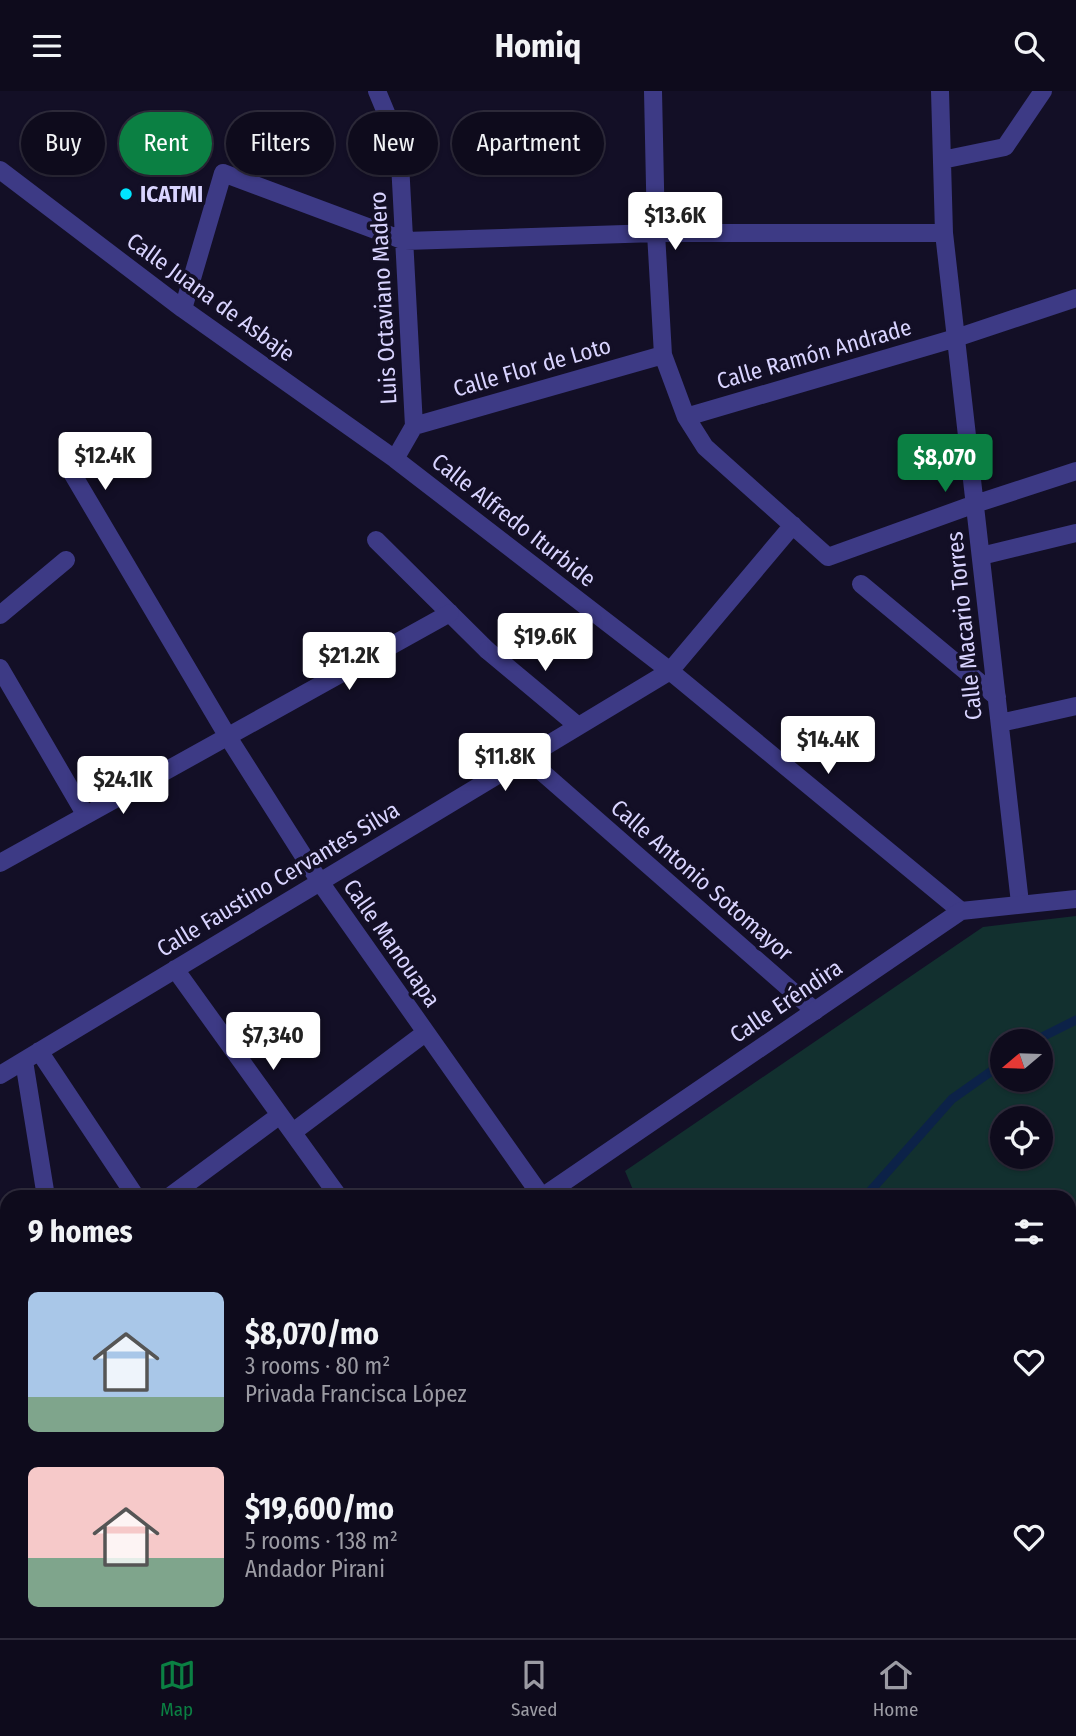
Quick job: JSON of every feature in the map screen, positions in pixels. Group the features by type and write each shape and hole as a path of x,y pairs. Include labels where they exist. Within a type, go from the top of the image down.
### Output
{"street":[{"name":"Luis Octaviano Madero","path":"377,91 400,144 405,241 414,426 395,459"},
{"path":"653,91 656,233 663,355 687,417 705,447 828,557 1076,471"},
{"name":"Calle Macario Torres","path":"940,91 944,233 1020,903"},
{"path":"942,160 1005,147 1042,91"},
{"name":"Calle Juana de Asbaje","path":"0,170 184,309 395,459"},
{"path":"184,309 223,173 405,241 656,233 944,233"},
{"name":"Calle Ramón Andrade","path":"687,417 956,338 1076,298"},
{"name":"Calle Flor de Loto","path":"414,426 663,355"},
{"name":"Calle Alfredo Iturbide","path":"395,459 670,671 961,911"},
{"name":"Calle Manouapa","path":"72,473 228,737 320,882 537,1190"},
{"name":"Calle Faustino Cervantes Silva","path":"0,1075 670,671 793,525"},
{"path":"981,556 1076,533"},
{"path":"376,540 487,650 578,726"},
{"path":"0,615 66,560"},
{"path":"861,584 997,697"},
{"path":"0,863 450,613"},
{"path":"0,668 85,814"},
{"path":"1000,723 1076,706"},
{"name":"Calle Antonio Sotomayor","path":"526,758 815,1011"},
{"name":"Calle Eréndira","path":"552,1190 961,911 1076,899"},
{"path":"175,969 334,1190"},
{"path":"293,1132 425,1033"},
{"path":"32,1056 45,1190"},
{"path":"32,1056 131,1190"},
{"path":"178,1190 280,1115"}],"green space":[{"path":"1076,916 1076,1190 633,1190 625,1171 983,927"}],"waterway":[{"path":"1054,1031 1076,1020"},
{"path":"871,1190 952,1099 990,1072"}],"place":[{"name":"ICATMI","path":"126,194"}]}
